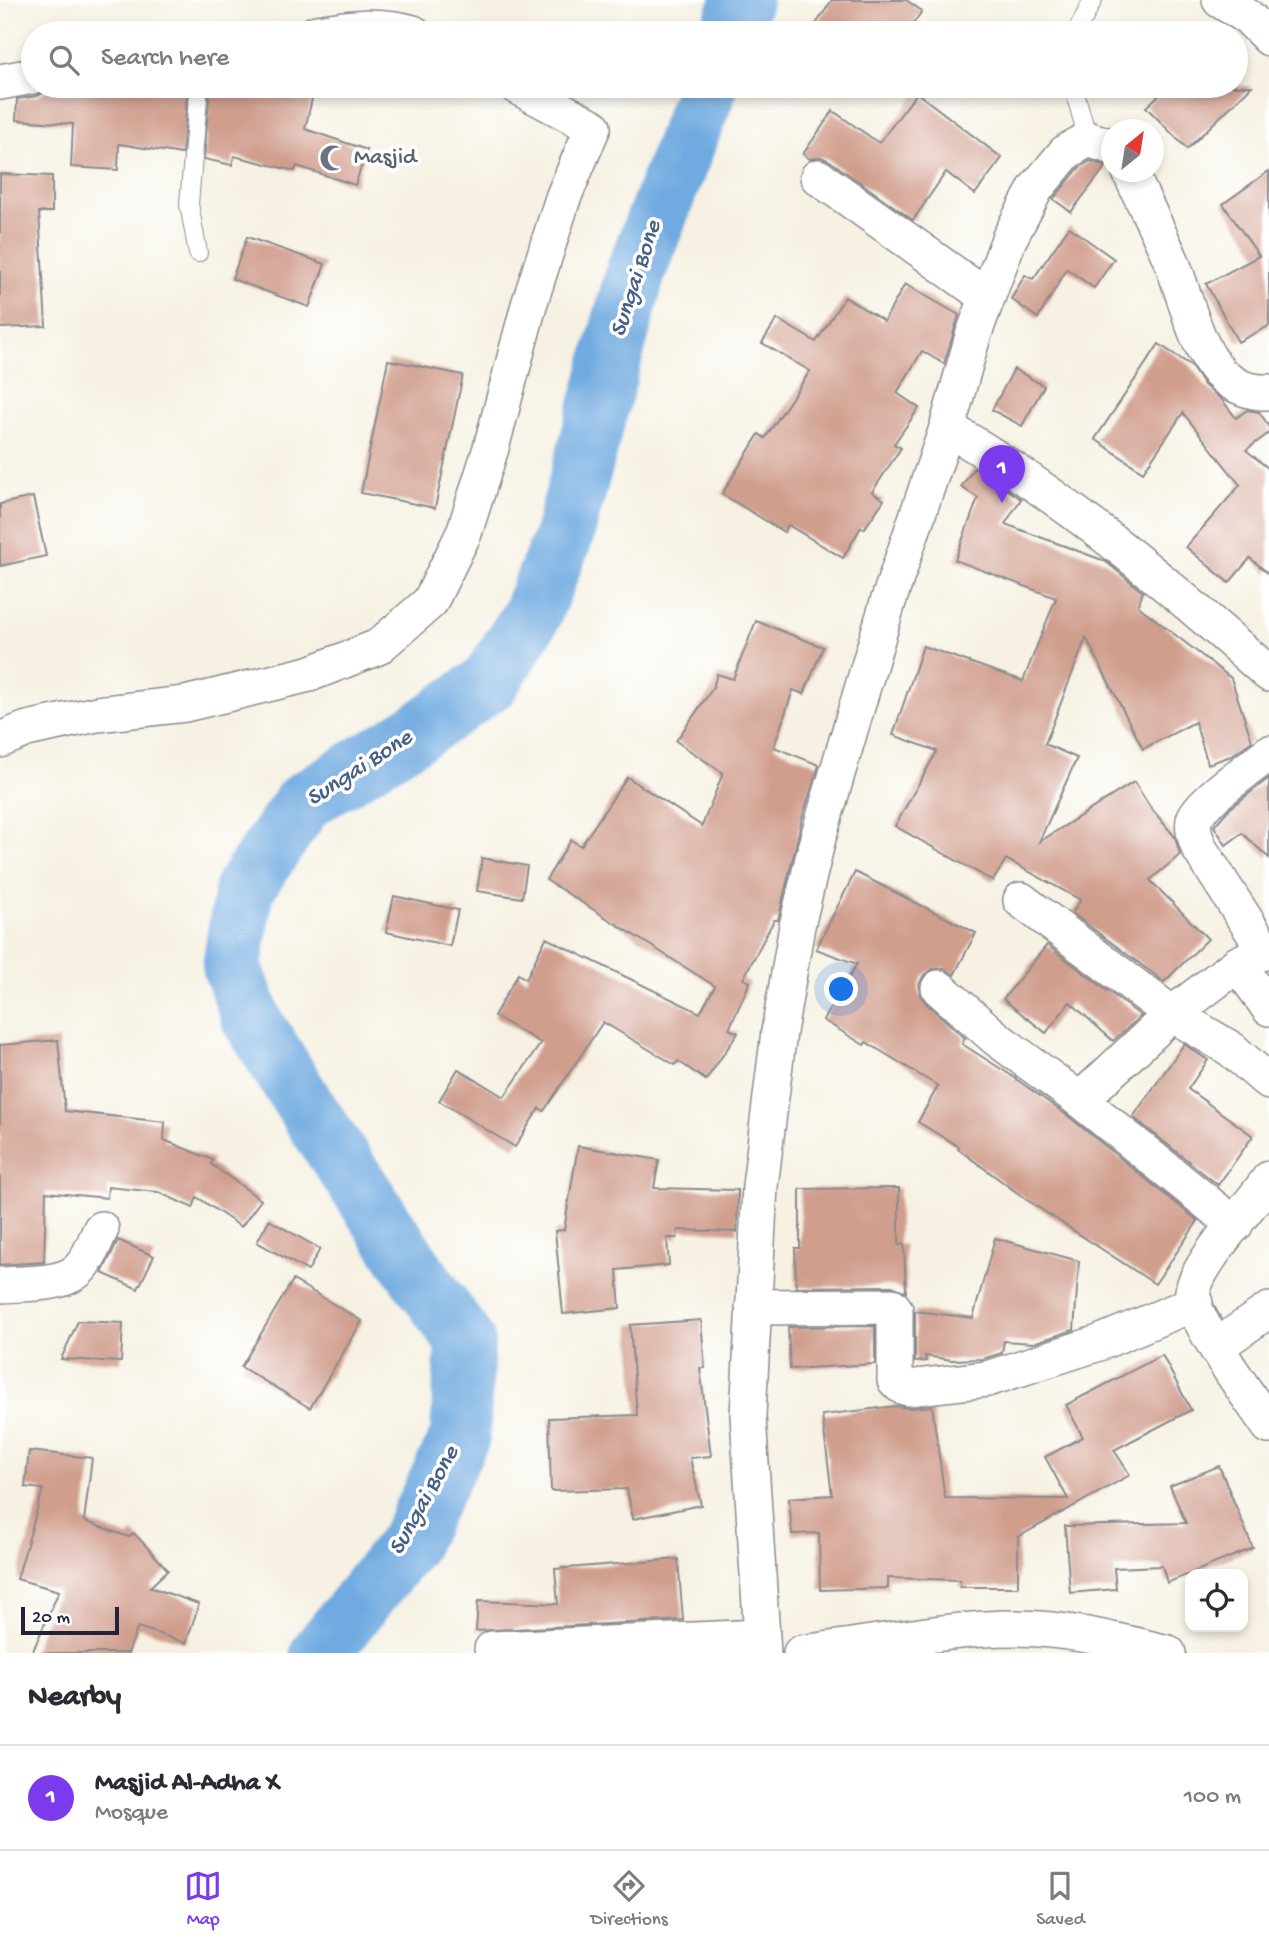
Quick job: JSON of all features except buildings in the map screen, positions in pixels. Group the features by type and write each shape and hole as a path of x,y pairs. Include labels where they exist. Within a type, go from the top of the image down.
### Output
{"street":[{"path":"1220,0 1248,17 1269,38"},
{"path":"0,82 21,78"},
{"path":"0,740 27,729 85,716 185,704 309,674 378,647 430,602 464,533 491,448 529,305 564,198 593,127 539,98"},
{"path":"492,1649 762,1645 748,1416 752,1307 760,1186 779,1032 797,926 818,838 888,602 947,429 973,336 1009,239 1036,188 1066,152 1100,143"},
{"path":"818,177 988,297"},
{"path":"1135,182 1171,260 1203,347 1220,372 1236,386 1258,393 1269,392"},
{"path":"947,429 998,458 1067,506 1196,610 1269,674"},
{"path":"1269,753 1202,806 1194,819 1199,848 1258,955 1269,1008"},
{"path":"1021,900 1172,1014 1231,1049 1269,1082"},
{"path":"1080,1100 1172,1014 1258,955"},
{"path":"939,988 997,1039 1080,1100 1235,1226"},
{"path":"1269,1179 1200,1272 1192,1293 1199,1318 1269,1426"},
{"path":"0,1285 42,1282 76,1272 87,1258 101,1229"},
{"path":"752,1307 892,1306 895,1310 894,1375 896,1383 908,1388 987,1378 1099,1343 1195,1303"},
{"path":"1217,1346 1269,1310"},
{"path":"802,1653 975,1629 1016,1628 1068,1642 1168,1653"}],"lane":[{"path":"1082,21 1093,0"},
{"path":"198,98 189,204 198,253"},
{"path":"1079,98 1100,143"}],"waterway":[{"name":"Sungai Bone","path":"734,21 742,0"},
{"name":"Sungai Bone","path":"320,1653 408,1543 460,1437 465,1341 311,1115 252,1020 232,966 244,889 304,801 427,726 490,682 530,618 564,535 636,271 703,98"}],"place":[{"name":"Masjid","path":"333,158"},
{"name":"Masjid Al-Adha X","path":"1002,503"}]}
